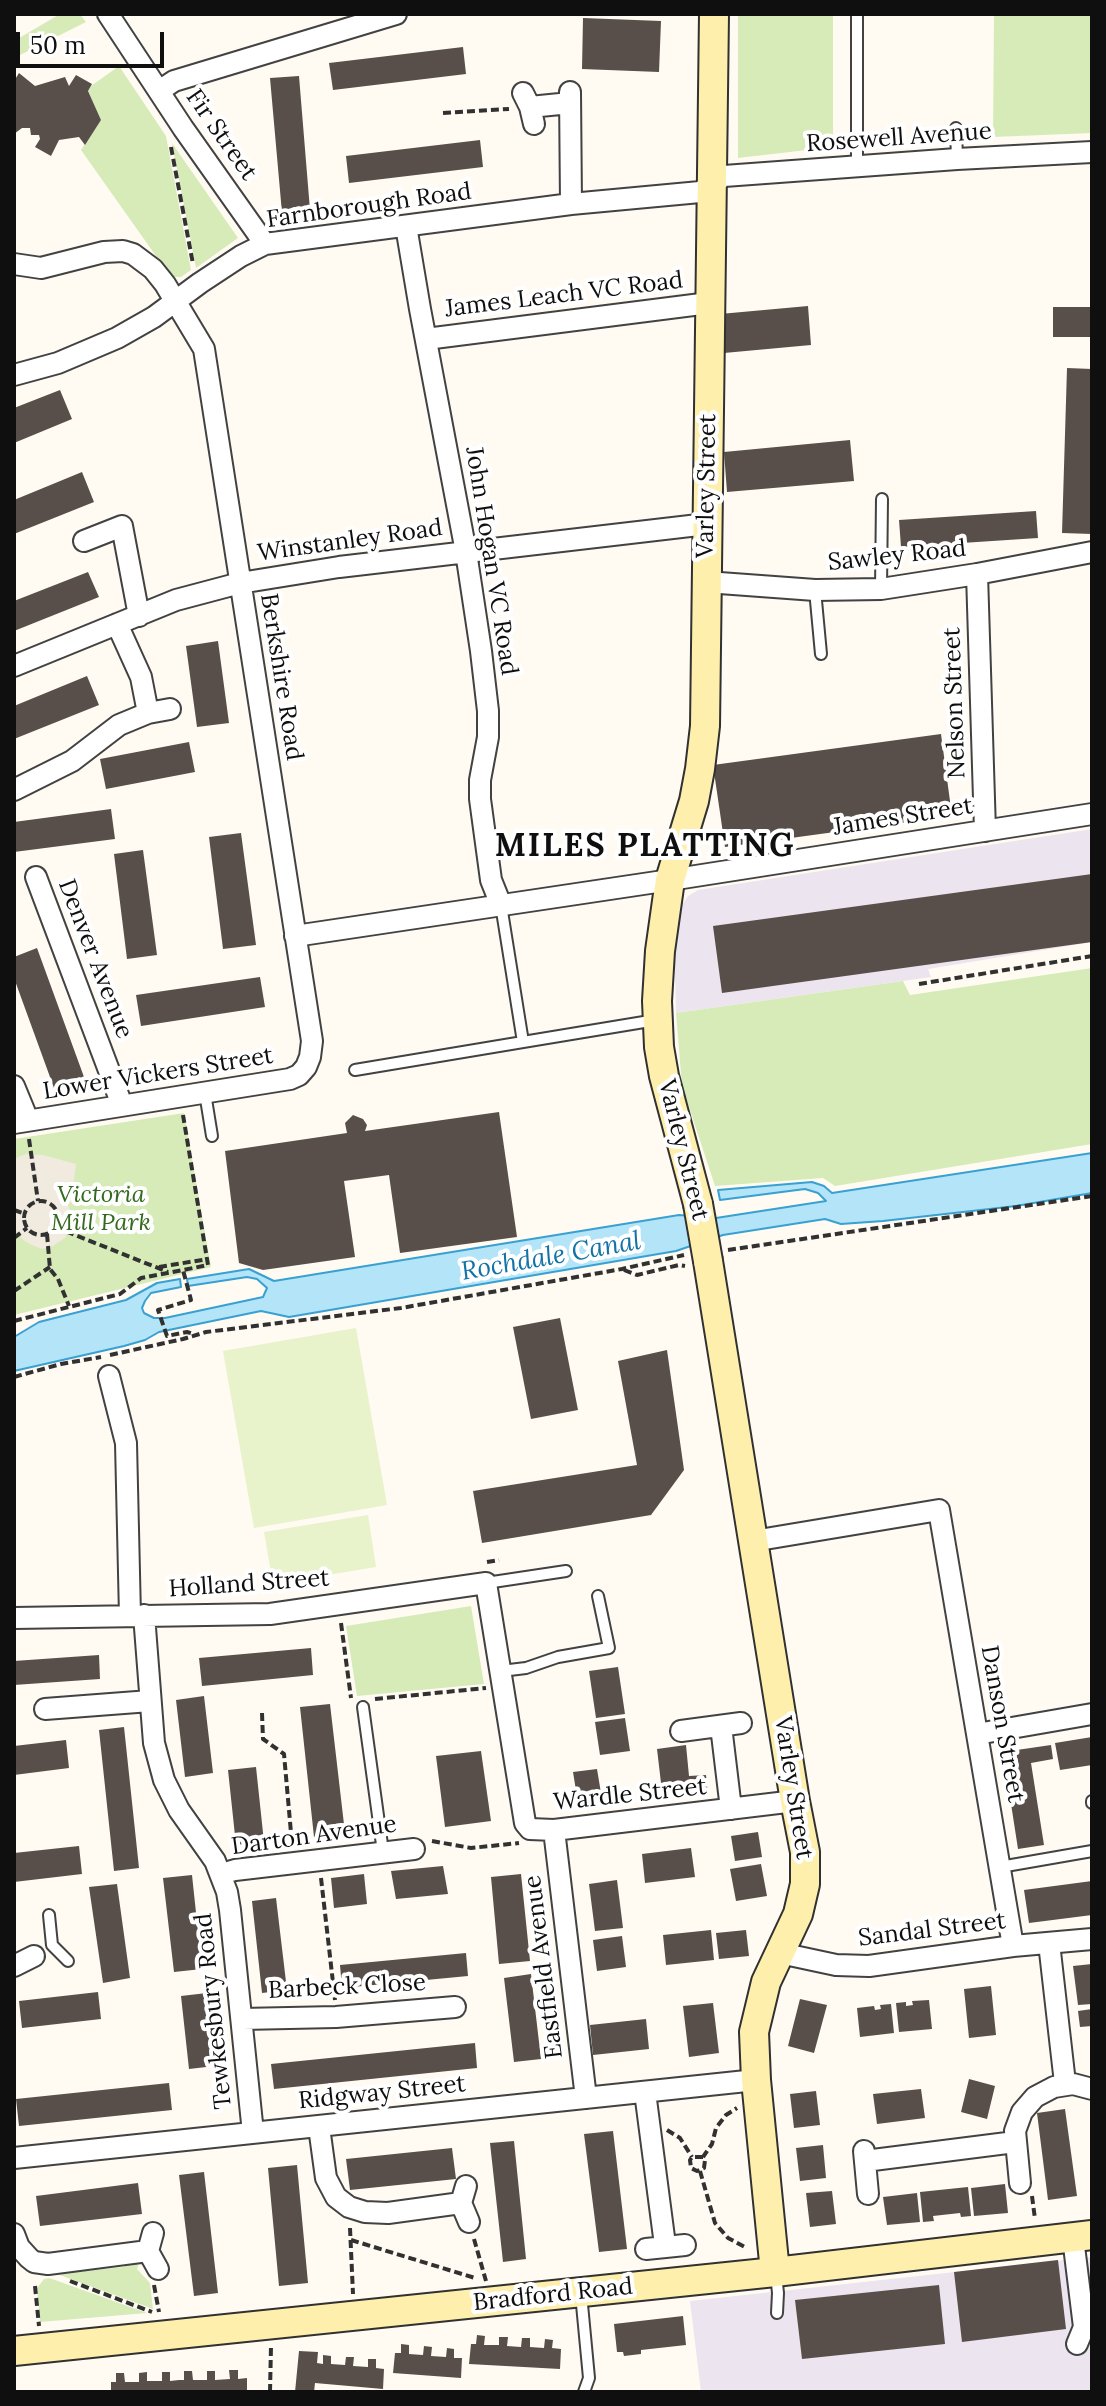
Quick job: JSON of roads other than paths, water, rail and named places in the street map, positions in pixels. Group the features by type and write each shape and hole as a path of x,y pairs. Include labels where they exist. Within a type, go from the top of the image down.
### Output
{"street":[{"name":"Fir Street","path":"108,14 265,244"},
{"path":"159,91 174,81 396,14"},
{"name":"Varley Street","path":"714,14 703,748 694,801 670,880 660,951 657,1020 664,1076 698,1204 805,1852 805,1884 798,1914 766,1982 754,2032 775,2272"},
{"path":"529,108 570,98 571,204"},
{"name":"Rosewell Avenue","path":"711,183 724,176 1092,152"},
{"name":"Farnborough Road","path":"14,375 58,363 117,338 154,317 241,256 265,244 571,204 700,192 711,183"},
{"name":"John Hogan VC Road","path":"406,226 466,552 488,711 480,799 491,880 501,905"},
{"name":"Berkshire Road","path":"14,264 41,268 90,254 123,251 133,254 153,269 204,349 312,1041 306,1067"},
{"name":"James Leach VC Road","path":"426,339 709,303"},
{"name":"Winstanley Road","path":"14,666 186,597 240,583 339,567 707,524"},
{"path":"84,541 122,526 139,616"},
{"name":"Sawley Road","path":"706,582 815,590 881,589 1092,552"},
{"name":"Nelson Street","path":"977,574 985,831"},
{"path":"117,624 141,677 148,713"},
{"path":"14,790 72,761 119,725 148,713 170,709"},
{"name":"James Street","path":"295,936 1092,814"},
{"name":"Denver Avenue","path":"36,877 122,1105"},
{"name":"Lower Vickers Street","path":"21,1122 290,1079 306,1067"},
{"path":"14,1086 21,1122"},
{"name":"Tewkesbury Road","path":"109,1376 126,1443 137,1616 154,1743 171,1796 208,1849 221,1874 230,1910 253,2133"},
{"name":"Danson Street","path":"753,1541 939,1510 1013,1946"},
{"name":"Holland Street","path":"14,1618 270,1614 486,1583"},
{"name":"Wardle Street","path":"486,1583 496,1679 525,1823 530,1829 554,1830 795,1801"},
{"path":"45,1709 150,1701"},
{"path":"977,1734 1092,1714"},
{"path":"681,1731 731,1724 731,1809"},
{"name":"Eastfield Avenue","path":"554,1830 586,2098"},
{"name":"Darton Avenue","path":"221,1874 414,1849"},
{"name":"Sandal Street","path":"780,1953 836,1965 869,1966 1013,1946 1092,1939"},
{"path":"1049,1943 1065,2083"},
{"path":"14,1966 43,1951"},
{"name":"Barbeck Close","path":"242,2019 336,2017 455,2007"},
{"name":"Ridgway Street","path":"14,2158 756,2080"},
{"path":"1020,2183 1015,2142 1018,2121 1028,2105 1045,2091 1065,2083 1092,2089"},
{"path":"645,2092 666,2246"},
{"path":"319,2127 326,2178 336,2197 349,2207 365,2212 388,2213 465,2204"},
{"path":"868,2194 864,2156 1015,2142"},
{"path":"14,2234 32,2274 48,2264 153,2259"},
{"path":"1077,2344 1084,2327 1082,2236"},
{"name":"Bradford Road","path":"14,2351 775,2272 1082,2236"}],"lane":[{"path":"857,14 857,166"},
{"path":"956,128 957,159"},
{"path":"881,589 882,499"},
{"path":"815,590 821,654"},
{"path":"501,905 523,1042"},
{"path":"355,1070 657,1020"},
{"path":"205,1093 212,1136"},
{"path":"486,1583 566,1571"},
{"path":"496,1679 558,1657 609,1648 598,1596"},
{"path":"361,1702 383,1852"},
{"path":"1000,1867 1092,1851"},
{"path":"49,1915 43,1951 68,1961"},
{"path":"775,2272 777,2313"},
{"path":"581,2292 589,2378 584,2392"}],"water":[{"name":"Rochdale Canal","path":"1092,1153 1092,1193 1016,1206 883,1221 841,1224 825,1219 723,1235 676,1251 289,1317 261,1311 159,1332 124,1346 14,1371 14,1337 39,1322 126,1300 157,1283 180,1279 181,1287 151,1293 142,1308 144,1313 154,1318 165,1318 263,1297 267,1288 257,1279 247,1277 188,1286 187,1279 249,1269 274,1281 679,1215 716,1218 826,1201 818,1193 805,1189 720,1200 718,1190 812,1182 832,1193"}],"district":[{"name":"MILES PLATTING","path":"645,847"}],"park label":[{"name":"Victoria Mill Park","path":"101,1209"}]}
